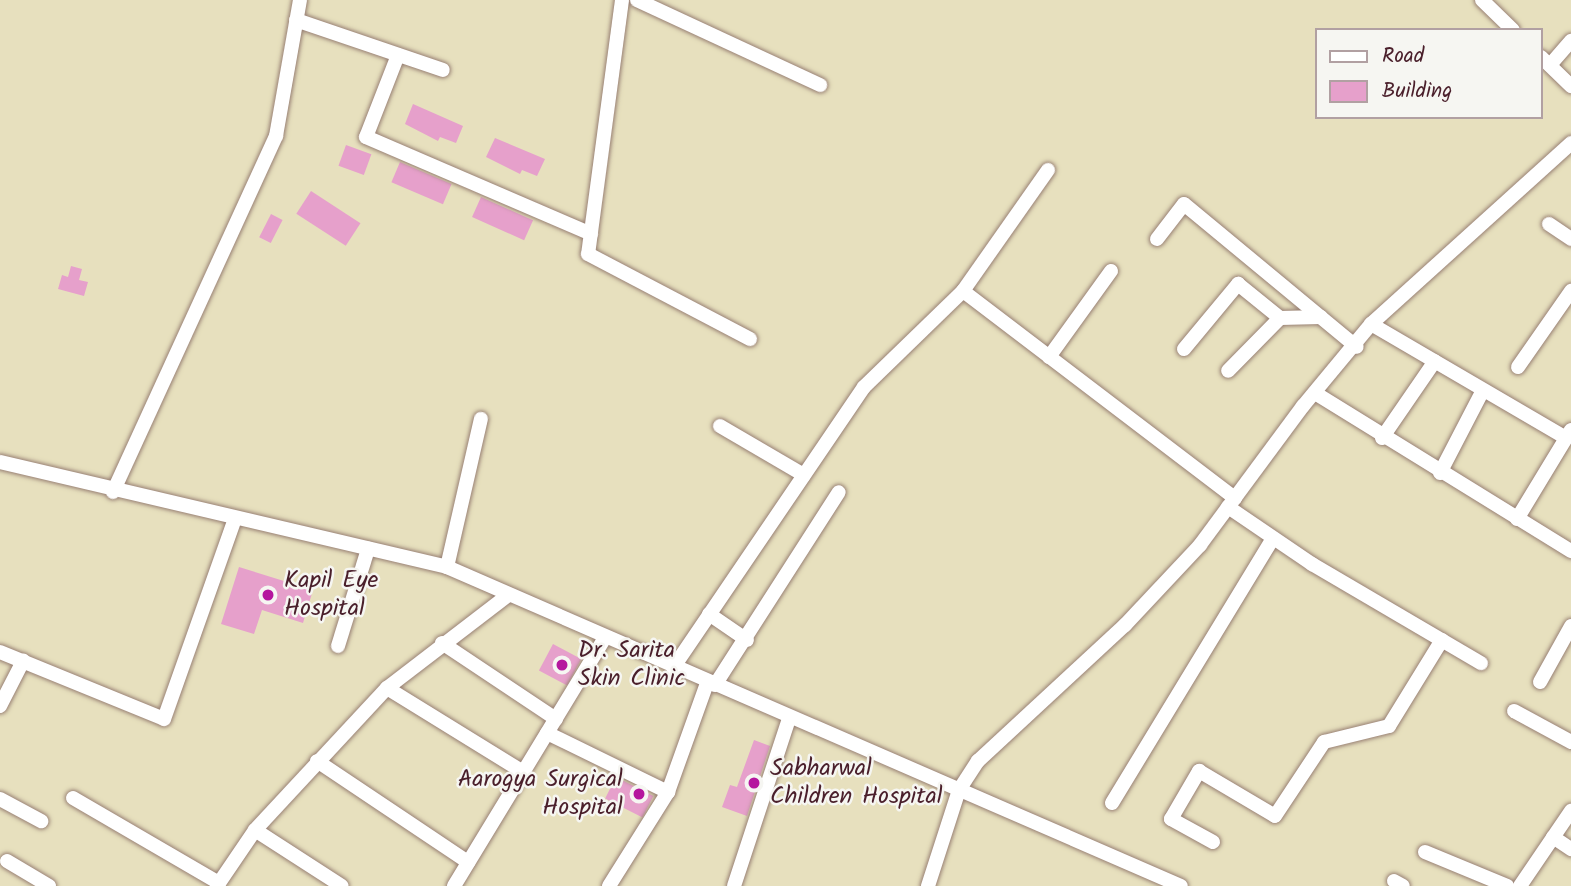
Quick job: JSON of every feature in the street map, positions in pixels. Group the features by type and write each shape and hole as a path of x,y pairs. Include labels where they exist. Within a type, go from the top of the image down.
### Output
{"street":[{"path":"113,492 276,135 300,0"},
{"path":"622,0 588,254 750,339"},
{"path":"637,0 820,85"},
{"path":"1482,0 1511,28"},
{"path":"296,20 443,70"},
{"path":"1571,41 1545,61 1571,86"},
{"path":"398,55 366,137 592,234"},
{"path":"928,886 958,790 978,761 1125,625 1200,545 1315,393 1357,347 1371,324 1571,143"},
{"path":"673,668 864,387 963,291 1048,170"},
{"path":"1157,239 1184,204 1357,347"},
{"path":"1549,224 1571,239"},
{"path":"1049,357 1111,271"},
{"path":"1184,349 1238,284 1280,318 1321,317"},
{"path":"963,291 1273,538 1481,663"},
{"path":"1518,367 1571,291"},
{"path":"1228,371 1280,318"},
{"path":"1371,324 1483,390 1568,434 1517,519"},
{"path":"1382,438 1435,361"},
{"path":"1440,473 1483,390"},
{"path":"1315,393 1382,438 1571,551"},
{"path":"447,567 481,419"},
{"path":"720,426 804,475"},
{"path":"0,462 113,492 447,567 789,719 1181,886"},
{"path":"609,886 668,792 711,684 747,640 839,492"},
{"path":"0,652 164,719 235,519"},
{"path":"1112,803 1273,538"},
{"path":"338,646 368,550"},
{"path":"73,799 218,885 255,830 387,688 508,594"},
{"path":"709,614 747,640"},
{"path":"1540,682 1571,626"},
{"path":"454,886 605,638"},
{"path":"1213,842 1171,819 1199,771 1275,817 1324,742 1389,726 1442,640"},
{"path":"442,643 556,719"},
{"path":"0,706 23,661"},
{"path":"387,688 523,772"},
{"path":"1514,710 1571,742"},
{"path":"734,886 789,719"},
{"path":"547,733 668,792"},
{"path":"317,761 468,862"},
{"path":"0,799 41,821"},
{"path":"1520,886 1571,811"},
{"path":"255,830 342,886"},
{"path":"1553,837 1571,849"},
{"path":"1425,852 1507,886"},
{"path":"6,861 49,886"}],"building":[{"path":"413,104 463,126 456,143 440,137 438,141 405,124"},
{"path":"495,138 545,159 537,176 522,170 520,174 486,157"},
{"path":"346,145 371,154 364,175 338,166"},
{"path":"400,162 452,184 443,204 391,182"},
{"path":"311,191 360,223 346,246 296,214"},
{"path":"481,197 533,220 524,240 472,217"},
{"path":"271,214 283,220 271,243 259,237"},
{"path":"71,266 82,269 79,280 88,282 84,296 58,289 62,275 68,277"},
{"path":"239,567 313,590 303,623 262,610 254,634 221,624"},
{"path":"553,644 581,659 567,686 539,670"},
{"path":"754,740 770,746 747,816 722,807 730,785 737,787"},
{"path":"616,777 653,796 643,817 605,798"}],"place":[{"name":"Kapil Eye Hospital","path":"268,595"},
{"name":"Dr. Sarita Skin Clinic","path":"562,665"},
{"name":"Sabharwal Children Hospital","path":"754,783"},
{"name":"Aarogya Surgical Hospital","path":"639,794"}]}
